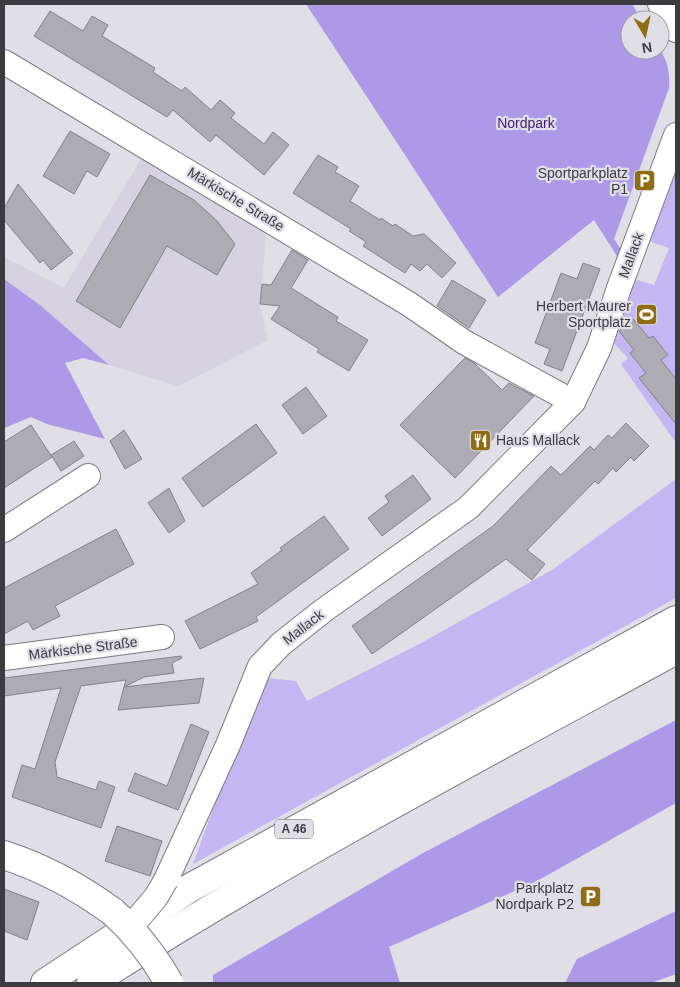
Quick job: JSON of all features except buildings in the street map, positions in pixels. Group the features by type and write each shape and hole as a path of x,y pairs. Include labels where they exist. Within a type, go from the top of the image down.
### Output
{"main road":[{"name":"A 46","path":"45,983 188,889 676,620"},
{"name":"A 46","path":"91,983 168,934 326,843 676,650"},
{"path":"4,855 52,873 84,891 121,920 146,948 169,983"}],"street":[{"path":"660,4 676,30"},
{"name":"Märkische Straße","path":"4,62 409,304 464,342 573,402"},
{"name":"Mallack","path":"121,920 156,897 166,880 228,745 260,666 281,644 324,610 468,508 573,402 599,348 676,134"},
{"path":"4,530 88,476"},
{"name":"Märkische Straße","path":"4,658 162,637"}],"shaded area":[{"path":"145,152 267,223 260,307 268,340 178,386 109,365 40,305 4,279 4,257 64,288"},
{"name":"Herbert Maurer Sportplatz","path":"676,157 676,443 621,364 628,358 609,338 631,278 654,285 669,248 646,240"},
{"path":"676,479 676,598 193,864 238,740 266,678 296,681 307,701 421,643 552,570"}],"green space":[{"name":"Nordpark","path":"306,4 632,4 636,10 620,10 620,60 666,60 669,73 669,88 614,239 625,255 622,264 594,220 498,297"},
{"path":"4,279 40,305 109,365 83,358 65,363 105,439 47,424 31,417 4,428"},
{"path":"676,720 676,803 537,881 389,947 400,983 213,983 213,975 423,853"},
{"path":"676,911 676,974 651,983 565,983 577,959"}],"place":[{"name":"Sportparkplatz P1","path":"644,181"},
{"name":"Herbert Maurer Sportplatz","path":"647,314"},
{"name":"Haus Mallack","path":"480,440"},
{"name":"Parkplatz Nordpark P2","path":"590,896"}]}
